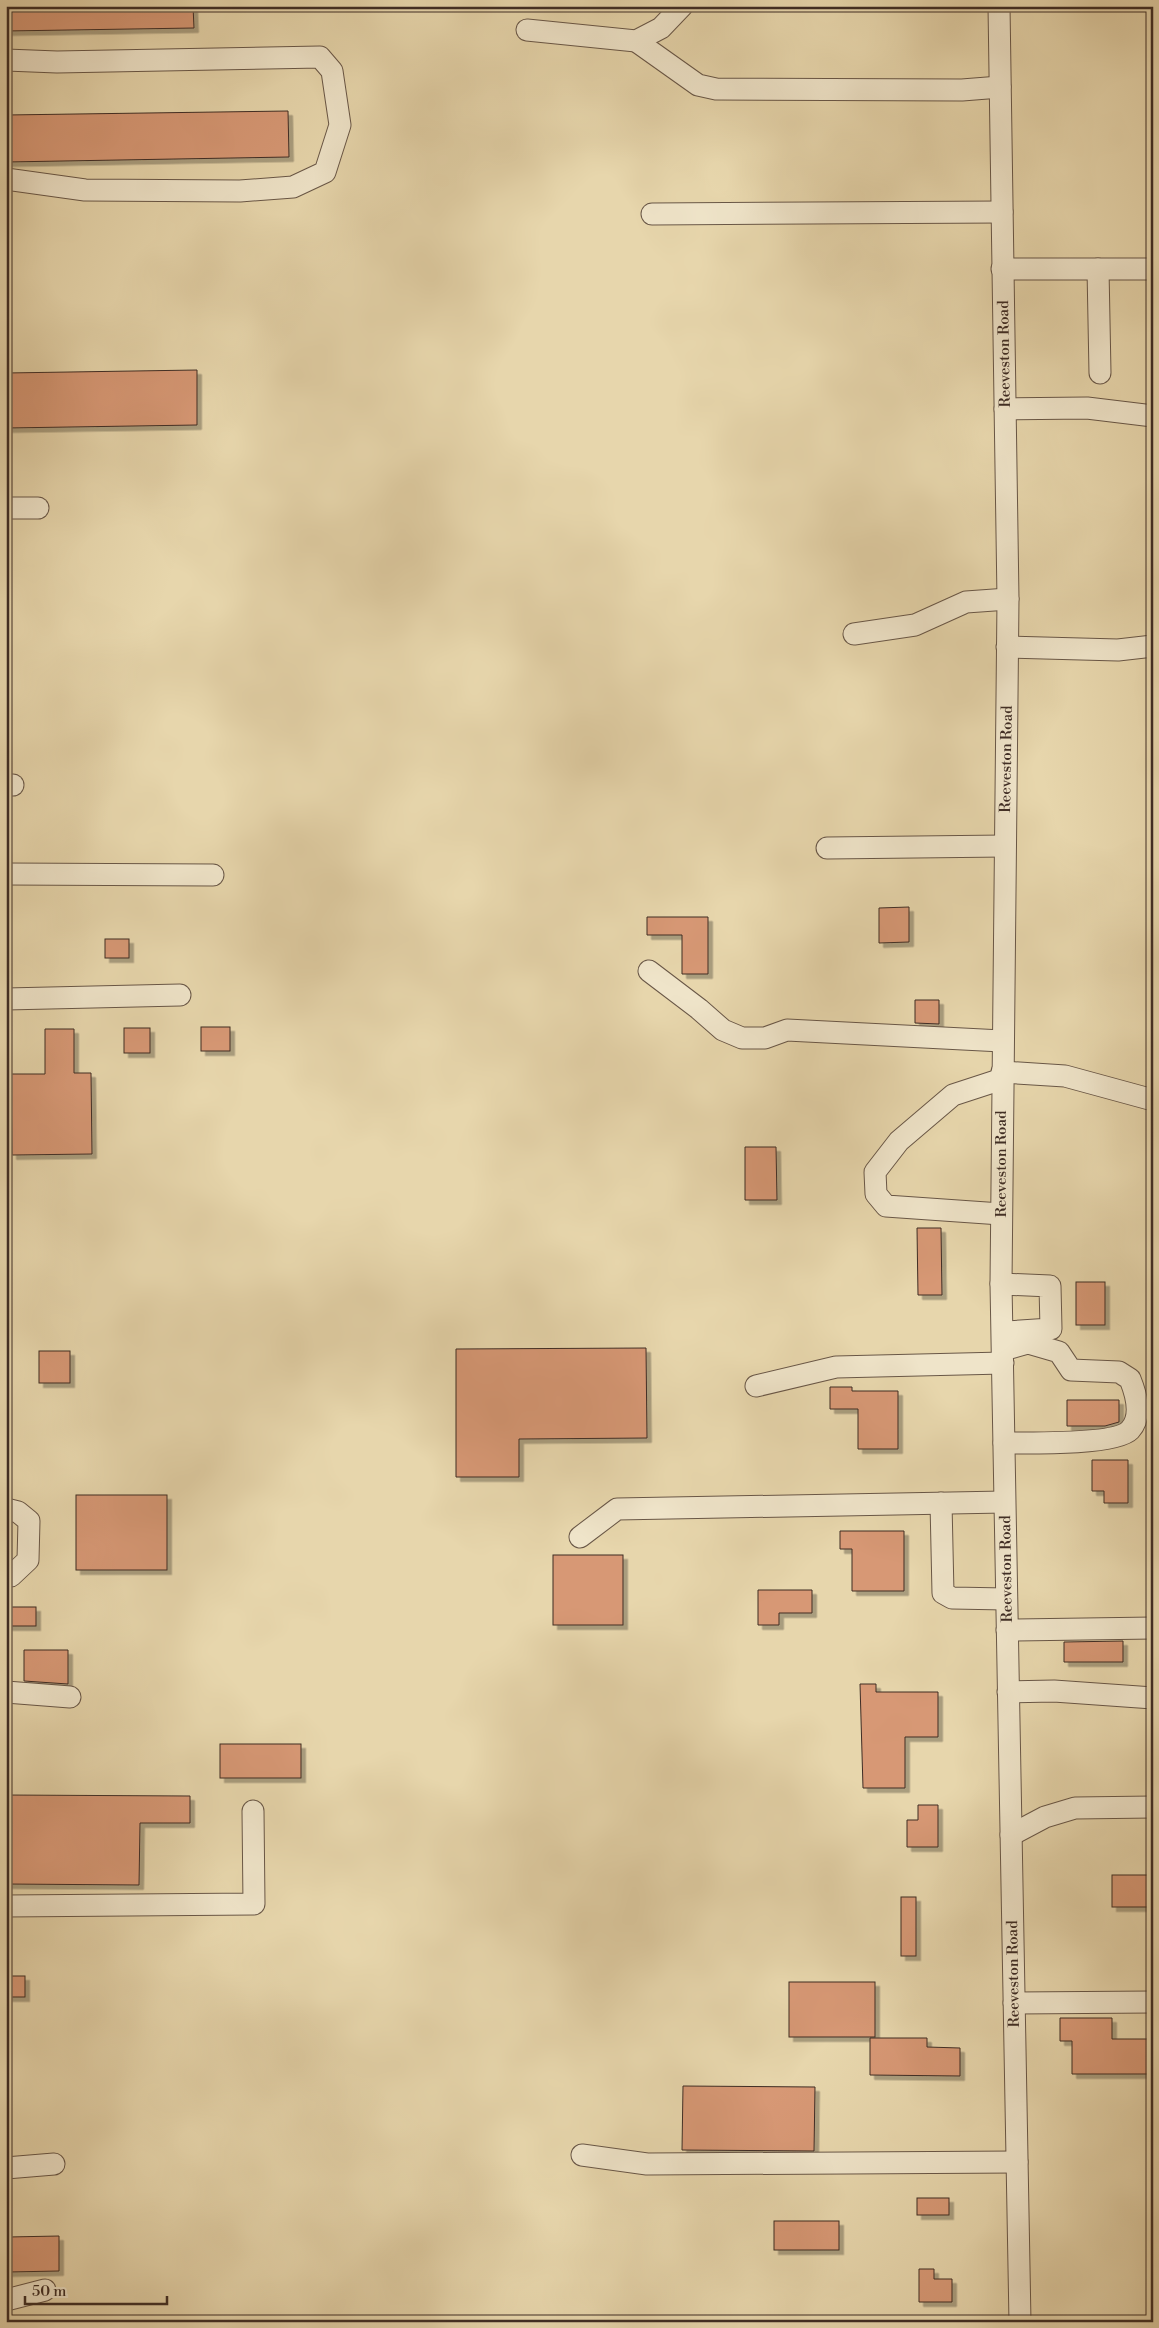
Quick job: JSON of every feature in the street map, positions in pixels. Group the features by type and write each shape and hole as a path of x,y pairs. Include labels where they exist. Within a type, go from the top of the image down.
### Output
{"street":[{"path":"636,41 661,28 682,6"},
{"name":"Reeveston Road","path":"999,6 1008,599 1000,1284 1003,1348 1004,1502 1020,2322"},
{"path":"527,30 636,41 698,85 716,89 952,90 1000,87"},
{"path":"6,60 57,62 320,58 332,71 340,125 325,172 293,186 240,191 85,190 6,179"},
{"path":"652,214 1002,212"},
{"path":"1002,268 1153,268"},
{"path":"1098,268 1100,373"},
{"path":"1005,409 1087,408 1153,416"},
{"path":"6,508 38,508"},
{"path":"854,634 914,625 966,602 1008,599"},
{"path":"1007,647 1118,650 1153,646"},
{"path":"827,848 1005,846"},
{"path":"6,874 213,875"},
{"path":"649,971 723,1030 742,1038 765,1038 787,1030 1002,1040"},
{"path":"6,998 180,995"},
{"path":"1001,1214 886,1206 876,1194 875,1172 899,1141 953,1095 1002,1076 1065,1076 1153,1100"},
{"path":"1000,1284 1050,1286 1051,1329 1003,1348"},
{"path":"756,1386 836,1367 1003,1348 1028,1343 1059,1352 1071,1370 1119,1372 1130,1379 1137,1400 1136,1421 1129,1431 1114,1437 1089,1441 1004,1443"},
{"path":"580,1537 617,1509 1004,1502"},
{"path":"941,1503 943,1593 952,1598 1006,1599"},
{"path":"6,1509 18,1512 29,1521 28,1560 10,1576 6,1576"},
{"path":"1007,1630 1153,1628"},
{"path":"6,1692 70,1697"},
{"path":"1008,1692 1063,1692 1153,1698"},
{"path":"1011,1835 1045,1817 1075,1808 1153,1807"},
{"path":"6,1906 254,1904 253,1811"},
{"path":"1014,2003 1153,2002"},
{"path":"582,2154 647,2164 1017,2162"},
{"path":"6,2168 54,2164"},
{"path":"6,2300 45,2290"}],"building":[{"path":"6,6 193,6 194,28 6,31"},
{"path":"288,111 289,157 6,162 6,115"},
{"path":"197,370 197,425 6,428 6,373"},
{"path":"909,907 909,942 879,943 879,908"},
{"path":"647,917 708,917 708,974 682,974 682,935 647,935"},
{"path":"105,939 129,939 129,958 105,958"},
{"path":"915,1000 939,1000 939,1024 915,1023"},
{"path":"201,1027 230,1027 230,1051 201,1051"},
{"path":"124,1028 150,1028 150,1053 124,1053"},
{"path":"45,1029 74,1029 74,1073 91,1073 92,1154 12,1155 11,1074 45,1074"},
{"path":"745,1147 776,1147 777,1200 745,1200"},
{"path":"917,1228 941,1228 942,1295 918,1295"},
{"path":"1076,1282 1105,1282 1105,1325 1076,1325"},
{"path":"646,1348 647,1438 519,1439 519,1477 456,1477 456,1349"},
{"path":"39,1351 70,1351 70,1383 39,1383"},
{"path":"830,1387 852,1387 852,1391 898,1391 898,1449 858,1449 858,1409 830,1409"},
{"path":"1067,1400 1119,1400 1119,1422 1105,1426 1067,1426"},
{"path":"1092,1460 1128,1460 1128,1503 1104,1503 1104,1491 1092,1491"},
{"path":"76,1495 167,1495 167,1570 76,1570"},
{"path":"840,1531 904,1531 904,1591 852,1591 852,1549 840,1549"},
{"path":"553,1555 623,1555 623,1625 553,1625"},
{"path":"758,1590 812,1590 812,1613 779,1613 779,1625 758,1625"},
{"path":"6,1607 36,1607 36,1626 6,1626"},
{"path":"1123,1641 1123,1662 1064,1662 1064,1642"},
{"path":"24,1650 68,1650 68,1684 24,1681"},
{"path":"860,1684 876,1684 876,1692 938,1692 938,1737 905,1737 905,1788 863,1788"},
{"path":"220,1744 301,1744 301,1778 220,1778"},
{"path":"6,1795 190,1796 190,1823 140,1823 139,1885 6,1884"},
{"path":"918,1805 938,1805 938,1847 907,1847 907,1820 918,1820"},
{"path":"1112,1875 1153,1875 1153,1907 1112,1907"},
{"path":"901,1897 916,1897 916,1956 901,1956"},
{"path":"7,1976 25,1976 25,1997 7,1997"},
{"path":"789,1982 875,1982 875,2037 789,2037"},
{"path":"1060,2018 1112,2018 1112,2039 1153,2039 1153,2074 1072,2074 1072,2041 1060,2041"},
{"path":"870,2038 927,2038 927,2047 960,2048 960,2076 870,2075"},
{"path":"683,2086 815,2087 814,2151 682,2150"},
{"path":"917,2198 949,2198 949,2215 917,2215"},
{"path":"774,2221 839,2221 839,2250 774,2250"},
{"path":"59,2236 59,2271 8,2272 8,2237"},
{"path":"919,2269 934,2269 934,2279 952,2279 952,2302 919,2302"}]}
